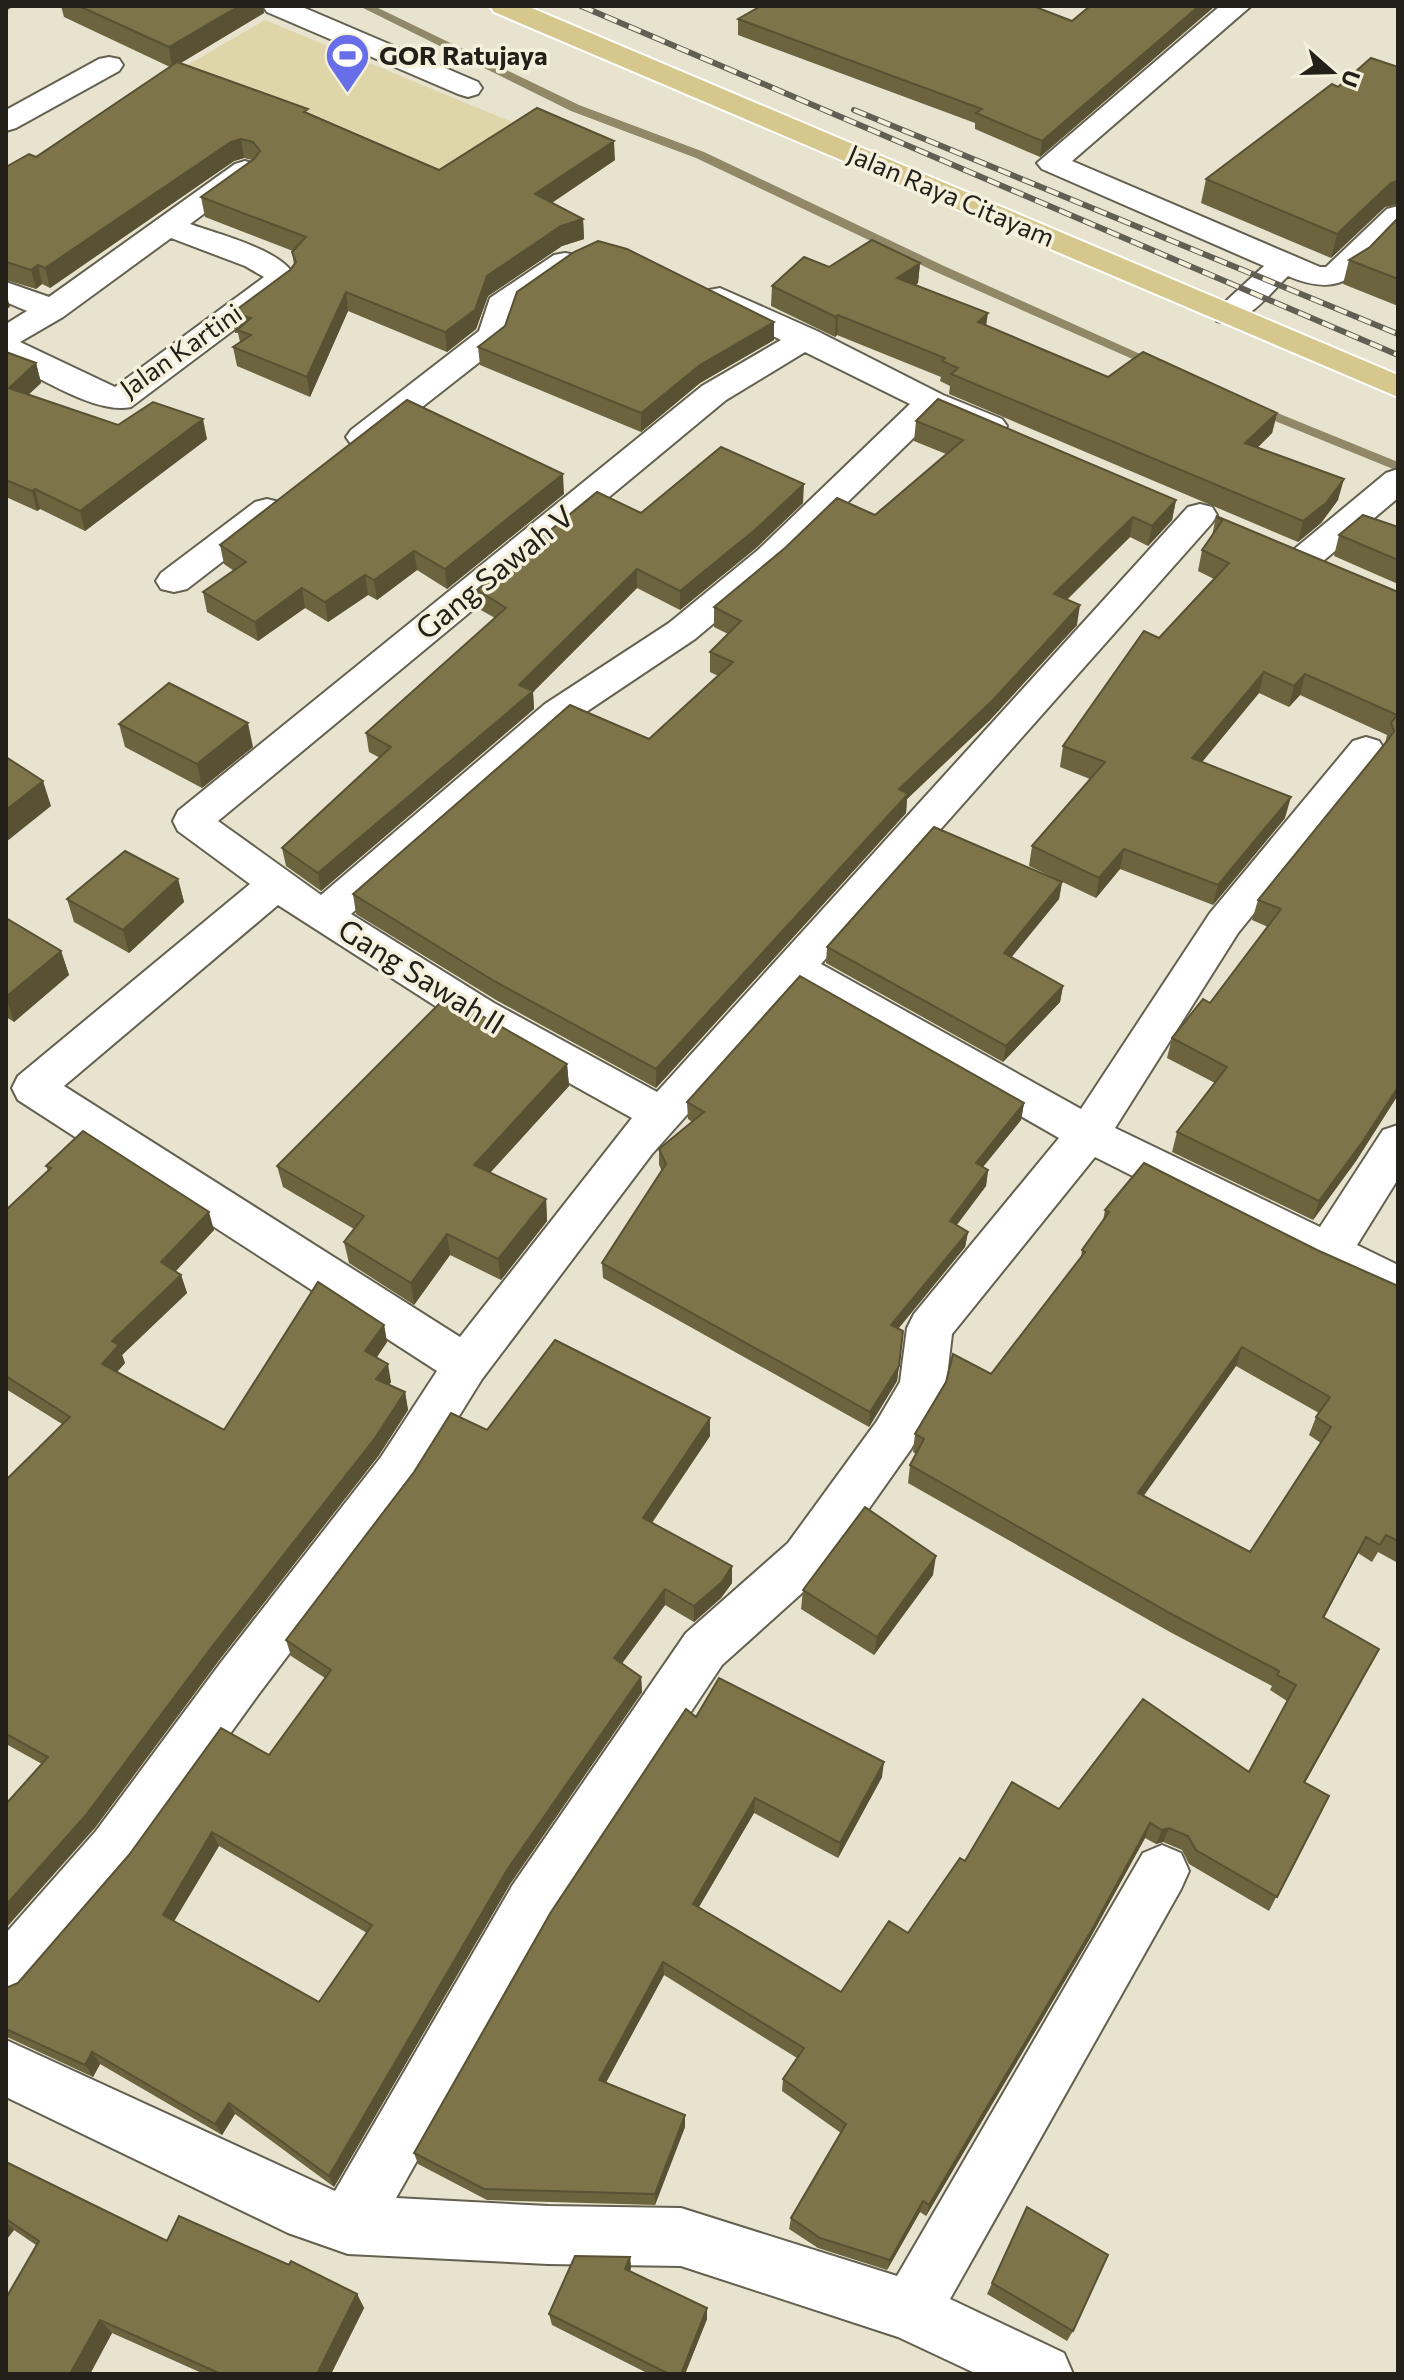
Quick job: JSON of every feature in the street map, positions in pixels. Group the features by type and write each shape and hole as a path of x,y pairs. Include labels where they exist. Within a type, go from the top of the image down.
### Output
{"main road":[{"name":"Jalan Raya Citayam","path":"504,6 1398,387"}],"street":[{"path":"277,6 468,88"},
{"path":"1237,6 1052,163 1316,277 1335,276 1398,215"},
{"path":"6,122 109,65"},
{"path":"6,337 52,310 245,170"},
{"name":"Jalan Kartini","path":"6,348 79,385 119,400 280,280 278,272 256,259 167,226"},
{"path":"342,453 494,335 501,305 576,254 594,247"},
{"path":"1228,314 1284,264"},
{"path":"692,283 931,402 1016,438"},
{"path":"6,291 52,310"},
{"name":"Gang Sawah V","path":"192,821 714,393 806,338"},
{"path":"323,916 558,713 682,631 759,567 931,402"},
{"path":"1304,560 1394,484"},
{"path":"174,581 294,490"},
{"path":"6,1975 115,1849 240,1678 398,1472 466,1365 637,1142 1200,515"},
{"path":"348,2225 531,1905 704,1649 805,1559 894,1435 923,1385 930,1328 1088,1134 1224,923 1366,750"},
{"name":"Gang Sawah II","path":"192,821 275,885 417,979 572,1068 662,1114"},
{"path":"275,885 20,1081 466,1365"},
{"path":"793,967 1088,1134 1398,1286"},
{"path":"1328,1253 1398,1142"},
{"path":"910,2311 1162,1871"},
{"path":"6,2068 309,2212 348,2225 548,2235 681,2237 910,2311 1043,2374"}],"shaded area":[{"name":"GOR Ratujaya","path":"265,20 514,123 435,175 184,67"}],"building":[{"path":"79,6 239,6 169,47"},
{"path":"761,6 1033,6 1072,21 1090,6 1199,6 1042,141 976,113 982,109 738,19"},
{"path":"1371,58 1398,67 1398,181 1391,183 1337,234 1206,179 1332,84 1338,87"},
{"path":"177,62 308,109 304,112 439,170 537,108 614,141 535,194 583,219 561,226 487,276 475,310 445,332 346,292 307,377 233,347 251,335 237,330 251,318 232,313 290,270 296,262 292,252 306,237 201,197 254,159 260,151 253,142 241,139 231,142 45,268 38,265 31,270 6,262 6,167 29,154 36,157"},
{"path":"1398,218 1398,279 1349,260 1370,247"},
{"path":"872,240 920,263 897,278 988,313 978,322 1108,377 1143,352 1277,413 1245,443 1344,479 1326,503 1303,521 951,374 958,368 942,361 945,358 838,315 836,317 772,286 804,257 829,267"},
{"path":"598,241 627,249 774,322 700,365 641,413 478,347 505,326 517,292 574,252"},
{"path":"6,352 36,363 9,388 118,425 153,402 203,419 80,511 35,489 32,491 6,480"},
{"path":"938,399 1176,500 1152,526 1133,517 1054,594 1080,605 993,700 899,789 908,794 656,1069 494,981 353,894 570,705 649,739 733,662 710,652 741,621 714,607 785,548 837,498 875,515 963,440 916,421"},
{"path":"407,400 563,474 445,569 414,551 374,580 365,575 325,602 302,588 255,622 203,592 246,562 220,545"},
{"path":"721,447 804,484 756,529 680,591 637,569 519,685 533,691 318,873 282,848 391,747 366,733 506,608 477,590 597,492 641,513"},
{"path":"1363,515 1398,527 1398,560 1339,535"},
{"path":"1216,516 1398,592 1398,1087 1319,1201 1177,1132 1227,1067 1172,1038 1203,999 1210,1003 1281,909 1258,900 1388,740 1394,731 1391,723 1397,715 1305,674 1294,686 1264,672 1192,758 1291,797 1218,885 1124,849 1099,878 1032,846 1105,762 1063,746 1144,631 1159,638 1229,563 1202,550 1222,521"},
{"path":"169,683 248,723 197,764 119,724"},
{"path":"6,757 43,781 6,810"},
{"path":"934,827 1062,882 1004,953 1063,986 1006,1046 827,947"},
{"path":"125,851 178,879 123,930 67,899"},
{"path":"6,918 61,951 6,997"},
{"path":"800,976 1024,1103 976,1163 988,1170 950,1221 968,1232 891,1325 903,1331 899,1366 870,1412 602,1263 666,1164 659,1149 704,1112 687,1102"},
{"path":"447,996 567,1064 474,1165 546,1199 498,1259 447,1234 411,1283 344,1242 364,1216 277,1166"},
{"path":"83,1131 209,1212 161,1262 181,1275 112,1341 119,1345 102,1364 224,1430 318,1282 384,1325 365,1351 388,1364 376,1379 405,1392 375,1438 214,1644 86,1815 6,1905 6,1804 48,1757 6,1734 6,1480 70,1417 6,1376 6,1210 51,1168 46,1166"},
{"path":"1144,1163 1317,1250 1398,1286 1398,1541 1386,1535 1380,1545 1366,1537 1323,1617 1379,1649 1304,1782 1329,1796 1277,1897 1196,1850 1188,1836 1169,1828 1162,1830 1150,1823 1094,1926 929,2205 923,2201 890,2260 820,2238 791,2218 846,2124 783,2079 804,2048 663,1962 599,2080 685,2115 655,2194 484,2189 414,2153 551,1912 686,1709 696,1717 719,1678 884,1762 840,1843 755,1798 693,1904 841,1992 889,1921 908,1933 960,1858 965,1861 1012,1782 1059,1809 1143,1699 1249,1772 1296,1685 1277,1675 1279,1671 1175,1616 910,1465 924,1439 915,1434 946,1382 953,1354 991,1374 1085,1252 1082,1250 1109,1212 1105,1210","holes":["1242,1347 1330,1397 1316,1417 1331,1427 1250,1552 1138,1493"]},
{"path":"555,1340 710,1418 643,1518 732,1566 722,1582 694,1606 665,1589 614,1658 641,1677 507,1870 329,2176 229,2103 215,2124 92,2052 85,2065 6,2029 6,1988 18,1983 129,1855 221,1728 269,1755 331,1670 286,1640 414,1472 451,1413 487,1430","holes":["212,1832 372,1925 319,2002 163,1915"]},
{"path":"865,1507 936,1556 877,1637 803,1590"},
{"path":"6,2162 167,2241 179,2216 289,2265 291,2261 357,2294 317,2374 221,2374 100,2320 70,2374 6,2374 6,2298 39,2241 6,2219"},
{"path":"1027,2207 1108,2255 1073,2331 992,2283"},
{"path":"575,2256 630,2257 625,2269 707,2308 681,2374 669,2374 549,2314"}],"waterway":[{"path":"365,6 575,108 700,155 940,269 1160,366"},
{"path":"1253,407 1398,467"}],"railway":[{"path":"581,6 1398,355"},
{"path":"854,110 1398,334"}],"place":[{"name":"GOR Ratujaya","path":"348,95"}]}
